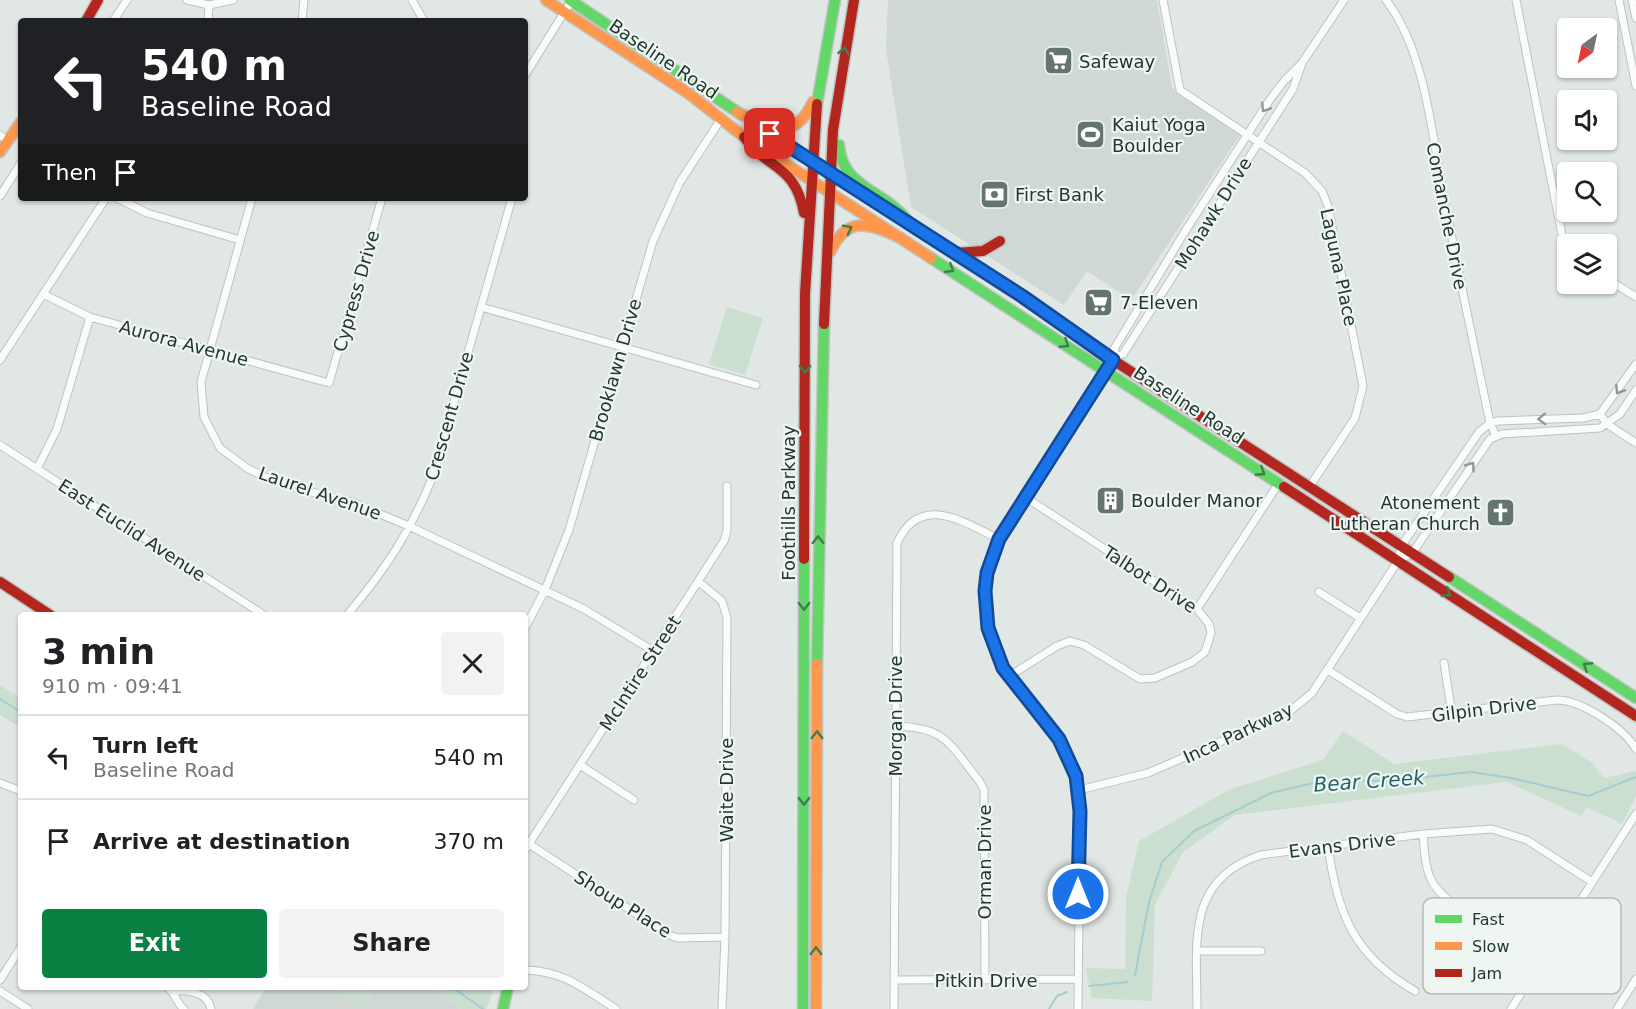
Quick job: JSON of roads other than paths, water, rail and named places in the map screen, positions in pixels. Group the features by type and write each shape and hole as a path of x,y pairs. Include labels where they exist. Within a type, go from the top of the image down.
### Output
{"main road":[{"path":"88,18 98,0"},
{"name":"Baseline Road","path":"546,0 688,93 744,137 829,190 1636,716"},
{"name":"Baseline Road","path":"571,0 737,112 908,221 1636,698"},
{"name":"Foothills Parkway","path":"803,1009 805,294 819,86 835,0"},
{"name":"Foothills Parkway","path":"816,1009 818,480 830,172 840,74 854,0"},
{"path":"840,74 843,97 840,163 850,175 896,206 908,221"},
{"path":"737,112 776,129 790,130 800,125 807,116 819,86"},
{"path":"0,152 4,138 18,125"},
{"path":"744,137 750,148 790,175 800,191 804,217 802,283 805,294"},
{"path":"826,278 834,241 845,228 858,224 901,238"},
{"path":"955,253 983,251 1000,241"},
{"path":"0,582 45,612"},
{"path":"503,1009 507,990"}],"street":[{"path":"115,18 127,0"},
{"path":"187,0 209,5 233,0"},
{"path":"302,18 304,0"},
{"path":"412,0 422,18"},
{"path":"528,70 571,0"},
{"name":"Laguna Place","path":"1163,0 1180,90 1314,181 1328,206 1362,380 1362,393 1355,418 1310,486"},
{"name":"Mohawk Drive","path":"1115,358 1116,346 1247,135 1284,81 1302,63 1344,0"},
{"name":"Comanche Drive","path":"1386,0 1404,31 1419,74 1490,423 1496,436"},
{"path":"1516,0 1562,234"},
{"path":"1619,0 1636,86"},
{"path":"1632,0 1636,18"},
{"path":"208,18 209,5"},
{"name":"Mohawk Drive","path":"1115,358 1123,354 1293,89 1302,63"},
{"name":"Brooklawn Drive","path":"528,622 545,590 569,530 653,241 680,182 721,119"},
{"path":"0,196 18,168"},
{"path":"0,360 103,201"},
{"path":"123,201 147,213 240,240"},
{"name":"Laurel Avenue","path":"251,201 201,382 204,417 220,448 233,459 265,477 354,503 411,527 600,618 655,652"},
{"name":"Cypress Drive","path":"329,383 381,201"},
{"name":"Crescent Drive","path":"350,612 380,576 411,527 433,476 511,201"},
{"path":"1617,285 1636,297"},
{"name":"Aurora Avenue","path":"44,294 90,317 329,383"},
{"path":"481,307 756,385"},
{"path":"37,469 57,429 90,317"},
{"path":"1078,1009 1079,790 1067,754 1059,739 1008,677 995,652 985,610 987,573 999,539 1115,358"},
{"path":"1490,423 1600,414 1636,364"},
{"path":"1496,436 1592,430 1607,424 1620,414 1636,390"},
{"path":"1600,414 1607,424 1636,443"},
{"name":"Inca Parkway","path":"1079,790 1148,773 1289,712 1312,693 1398,561 1402,545 1473,439 1490,423"},
{"name":"Inca Parkway","path":"1398,561 1413,552 1490,439 1496,436"},
{"name":"East Euclid Avenue","path":"0,445 259,612"},
{"path":"1197,609 1279,483"},
{"name":"McIntire Street","path":"528,845 655,652 724,541 727,531 727,486"},
{"name":"Talbot Drive","path":"1008,677 1070,638 1140,678 1155,678 1192,662 1205,652 1209,644 1209,624 1197,609 1025,497"},
{"name":"Morgan Drive","path":"894,1009 895,553 901,534 915,520 938,514 948,515 999,539"},
{"name":"Waite Drive","path":"699,582 722,601 727,618 725,937 722,1009"},
{"path":"1318,592 1360,618"},
{"path":"1444,663 1452,714"},
{"name":"Gilpin Drive","path":"1328,670 1397,714 1418,718 1564,700 1577,703 1625,733 1636,749"},
{"name":"Orman Drive","path":"894,726 920,727 939,734 980,782 984,790 985,980"},
{"path":"580,765 634,800"},
{"path":"0,783 18,790"},
{"path":"1583,898 1636,814"},
{"name":"Evans Drive","path":"1197,1009 1200,910 1214,885 1224,874 1248,859 1261,855 1328,846 1484,829 1511,833 1527,840 1593,882"},
{"path":"1423,834 1429,879 1444,898"},
{"path":"1328,846 1338,904 1355,938 1385,971 1415,991"},
{"name":"Shoup Place","path":"528,848 669,935 678,938 725,937"},
{"path":"1197,951 1261,951"},
{"path":"0,980 18,952"},
{"path":"528,970 553,972 563,976 616,1009"},
{"name":"Pitkin Drive","path":"894,980 1078,979"},
{"path":"1617,1009 1636,979"},
{"path":"171,990 184,1009"},
{"path":"190,990 207,1000 211,1009"},
{"path":"0,991 28,1009"},
{"path":"1510,1009 1520,994"}],"waterway":[{"path":"0,699 18,710"},
{"name":"Bear Creek","path":"1135,975 1149,902 1162,862 1194,831 1271,793 1321,781 1390,781 1471,772 1511,778 1588,796 1636,777"},
{"name":"Bear Creek","path":"1089,986 1128,982"},
{"path":"456,990 483,1009"},
{"name":"Bear Creek","path":"1049,1009 1057,996 1067,992"}],"place":[{"name":"Safeway","path":"1058,61"},
{"name":"Kaiut Yoga Boulder","path":"1091,134"},
{"name":"First Bank","path":"994,194"},
{"name":"7-Eleven","path":"1099,302"},
{"name":"Boulder Manor","path":"1110,500"},
{"name":"Atonement Lutheran Church","path":"1501,512"}]}
